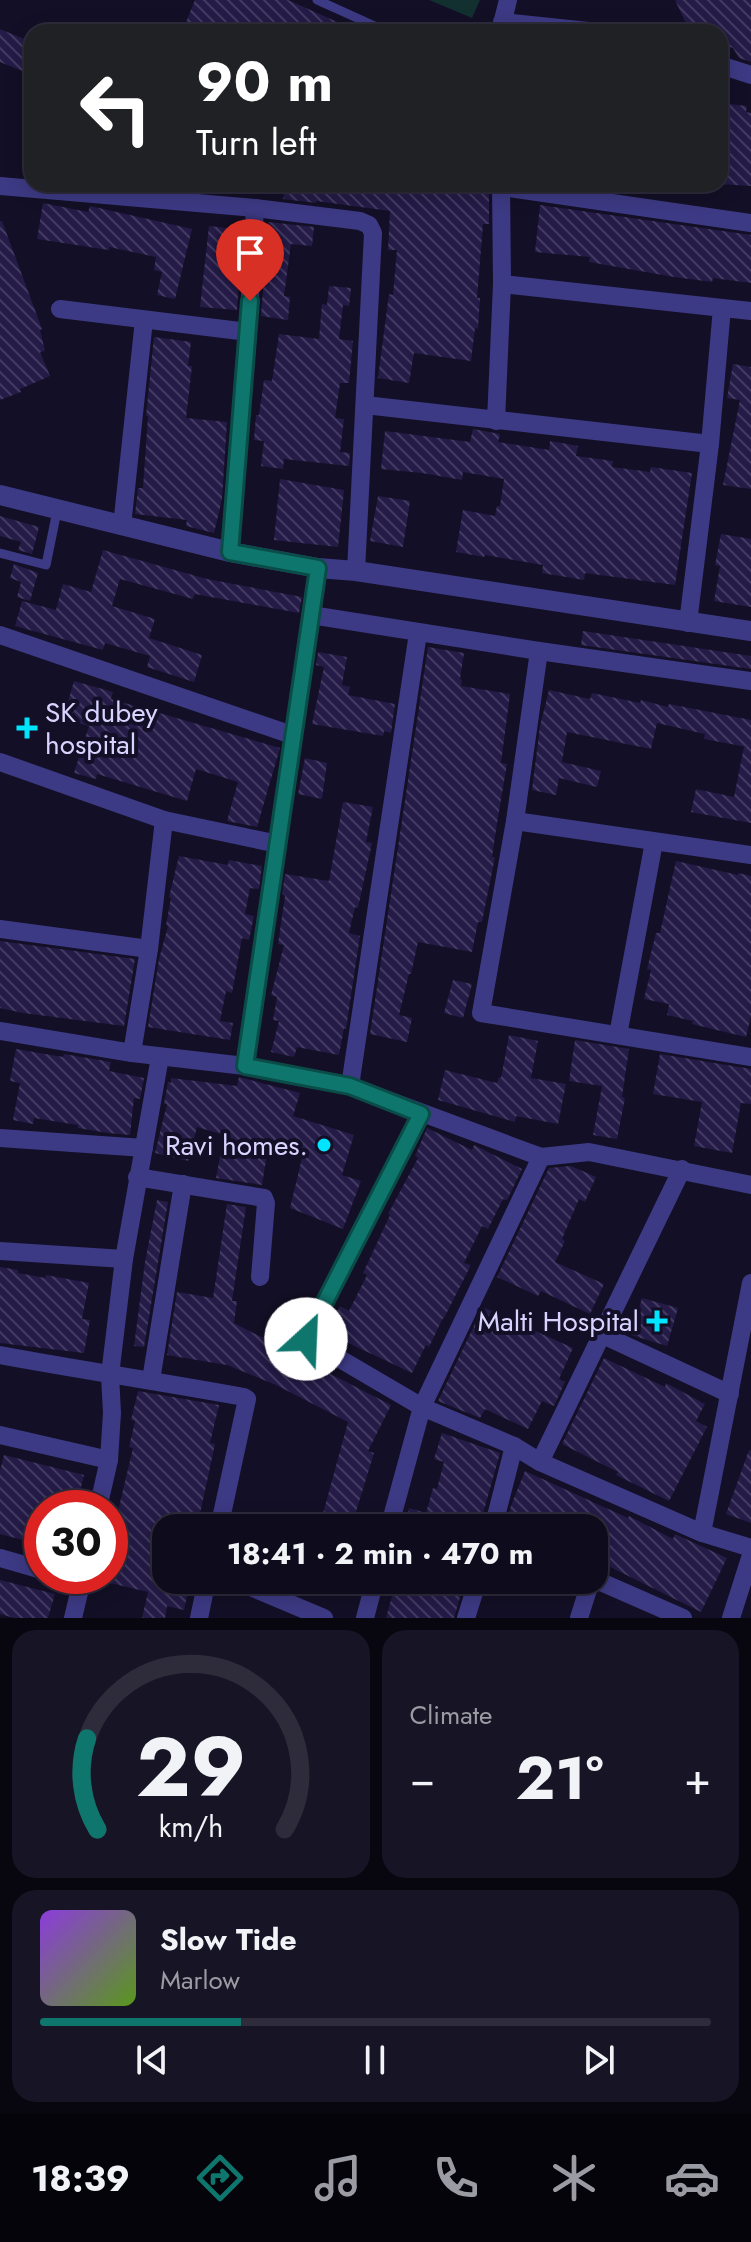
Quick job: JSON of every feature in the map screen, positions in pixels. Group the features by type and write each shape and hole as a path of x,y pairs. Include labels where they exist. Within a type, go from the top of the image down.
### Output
{"street":[{"path":"502,24 508,0"},
{"path":"728,68 751,75"},
{"path":"0,186 24,188"},
{"path":"70,192 255,208 360,221 369,225 373,233 356,571"},
{"path":"496,421 502,284 501,192"},
{"path":"542,192 751,223"},
{"path":"230,552 255,208"},
{"path":"502,284 751,311"},
{"path":"688,623 710,444 722,308"},
{"path":"60,309 248,332"},
{"path":"122,526 144,320"},
{"path":"365,405 710,444"},
{"path":"0,495 230,552 318,568 356,571 751,631"},
{"path":"245,1066 318,568"},
{"path":"311,615 751,681"},
{"path":"350,1086 418,633"},
{"path":"0,635 292,735"},
{"path":"539,651 515,821 481,1013 751,1057"},
{"path":"0,762 164,820 278,844"},
{"path":"132,1053 149,949 164,820"},
{"path":"515,821 751,855"},
{"path":"618,1035 654,842"},
{"path":"0,929 149,949"},
{"path":"0,1031 132,1053 245,1066 350,1086 541,1157 589,1152 751,1185"},
{"path":"102,1490 109,1460 112,1413 110,1375 124,1259 160,1057"},
{"path":"421,1114 306,1339 422,1407 702,1533 751,1548"},
{"path":"0,1138 144,1148"},
{"path":"393,1514 422,1407 541,1157"},
{"path":"540,1462 682,1169"},
{"path":"137,1177 264,1198 260,1277"},
{"path":"151,1380 183,1184"},
{"path":"0,1251 124,1259"},
{"path":"702,1533 751,1283"},
{"path":"603,1335 730,1394"},
{"path":"0,1355 247,1399 222,1514"},
{"path":"0,1435 109,1460"},
{"path":"497,1514 514,1446"},
{"path":"731,1618 751,1555"},
{"path":"0,1558 24,1565"},
{"path":"608,1586 683,1618"},
{"path":"73,1618 79,1594"},
{"path":"199,1618 204,1594"},
{"path":"267,1594 324,1618"},
{"path":"365,1618 371,1594"},
{"path":"466,1618 474,1594"},
{"path":"579,1618 587,1594"}],"lane":[{"path":"317,0 370,24"},
{"path":"0,553 46,565 57,511"}],"green space":[{"path":"429,0 480,0 472,18"}],"building":[{"path":"195,0 288,0 342,24 185,24"},
{"path":"675,0 751,0 751,62 739,58 733,48 728,46 728,24 686,24"},
{"path":"0,29 24,39 24,72 0,62"},
{"path":"728,104 747,106 746,112 751,113 751,186 728,185"},
{"path":"284,192 489,192 489,224 483,224 477,298 480,298 478,329 475,328 471,361 414,353 409,383 378,378 389,294 393,295 397,250 388,250 390,211 283,199"},
{"path":"43,203 88,212 90,206 192,229 175,299 157,295 162,272 154,270 156,257 109,247 109,250 37,239"},
{"path":"540,205 751,235 751,283 674,277 589,262 590,257 535,252"},
{"path":"0,221 42,329 45,351 40,352 50,376 0,400"},
{"path":"268,222 314,227 312,246 291,244 284,296 290,297 288,320 261,316"},
{"path":"209,226 236,229 230,278 239,279 237,310 200,307"},
{"path":"329,286 351,288 349,306 343,305 339,339 353,341 349,383 340,383 335,418 344,419 340,452 350,453 349,466 284,459 283,469 261,466 264,441 254,440 256,415 259,415 264,380 272,381 279,334 319,339 322,304 327,305"},
{"path":"154,337 191,342 188,366 192,366 186,418 227,422 222,499 214,533 186,526 187,520 135,514 138,488 143,488"},
{"path":"733,364 751,367 751,489 723,485 740,400 727,398"},
{"path":"473,429 500,434 498,442 549,450 550,441 578,446 576,456 613,461 612,467 650,472 651,467 692,473 675,585 585,573 584,580 542,573 543,565 456,552 463,510 495,516 497,506 500,506 504,479 463,472 462,480 381,469 385,431 470,442"},
{"path":"280,479 344,490 338,547 274,540"},
{"path":"378,496 410,501 403,547 370,541"},
{"path":"0,516 39,527 32,554 18,550 21,542 0,536"},
{"path":"721,534 751,539 751,607 714,601 720,566 715,565"},
{"path":"103,550 207,579 302,597 299,613 195,594 193,599 120,579 112,606 155,619 149,638 202,655 194,682 147,667 150,656 105,643 103,650 15,626 22,601 56,610 63,584 91,592"},
{"path":"14,564 38,573 30,601 17,597 21,582 10,578"},
{"path":"583,631 751,656 751,669 581,645"},
{"path":"428,647 464,653 461,686 510,694 501,763 507,764 492,857 495,857 482,922 478,922 472,952 418,942 399,1015 412,1018 407,1042 370,1034"},
{"path":"318,652 347,657 342,685 350,687 348,695 395,704 391,733 384,731 383,736 312,724 324,667 316,665"},
{"path":"74,681 113,692 111,699 280,748 257,827 227,821 238,782 196,769 187,801 97,774 96,779 74,773 89,726 63,719"},
{"path":"549,690 590,699 592,693 668,707 669,704 751,720 751,823 691,812 696,789 734,797 744,747 747,747 704,739 705,734 657,723 651,749 567,732 562,762 601,771 597,787 559,778 556,795 532,790 540,726"},
{"path":"305,758 327,763 322,799 298,794"},
{"path":"343,802 373,807 366,842 372,843 358,908 355,907 349,933 360,936 339,1055 297,1047 294,1057 271,1052 279,1021 273,1020 277,997 271,995 284,945 278,944 285,874 329,881"},
{"path":"179,856 228,865 229,860 262,866 259,889 250,888 245,914 254,916 249,940 242,938 232,993 226,991 220,1021 233,1023 230,1040 148,1027 159,959 168,926 169,897"},
{"path":"676,861 751,876 751,1016 746,1037 667,1015 669,1004 644,999 651,970 647,969 656,933 660,933"},
{"path":"0,941 135,959 124,1026 0,1008"},
{"path":"453,980 472,984 463,1018 444,1013"},
{"path":"509,1035 538,1041 531,1078 566,1084 558,1124 516,1116 515,1122 438,1100 445,1070 497,1083 501,1078"},
{"path":"575,1040 629,1049 622,1097 625,1098 617,1139 593,1135 602,1086 569,1081"},
{"path":"16,1049 111,1062 109,1071 144,1078 140,1099 134,1098 130,1135 34,1118 33,1124 13,1120 20,1083 10,1081"},
{"path":"660,1054 751,1069 751,1104 741,1103 732,1153 694,1146 702,1102 653,1094"},
{"path":"239,1077 300,1093 293,1116 354,1135 342,1175 361,1181 343,1229 290,1208 302,1158 268,1148 262,1185 216,1178 224,1135 197,1127 188,1161 155,1153 171,1078 237,1086"},
{"path":"427,1128 472,1150 474,1145 522,1169 488,1229 482,1226 464,1263 471,1265 429,1347 426,1345 412,1373 327,1333 340,1306 349,1311 367,1275 363,1273 388,1214 418,1158 415,1156"},
{"path":"571,1166 596,1177 585,1202 579,1199 555,1262 604,1284 590,1314 541,1291 538,1296 497,1277 549,1168"},
{"path":"157,1200 168,1202 144,1347 134,1346 145,1262"},
{"path":"227,1204 246,1207 232,1301 237,1301 234,1323 292,1353 290,1356 391,1405 368,1451 374,1453 355,1514 323,1514 348,1422 276,1385 227,1365 167,1355 177,1292 213,1298"},
{"path":"0,1267 45,1278 46,1275 89,1283 82,1319 90,1320 84,1353 0,1343"},
{"path":"642,1298 678,1308 667,1346 631,1335"},
{"path":"483,1307 573,1348 559,1379 565,1382 554,1406 542,1401 528,1429 485,1409 480,1418 438,1401"},
{"path":"604,1358 665,1387 666,1383 705,1404 696,1421 707,1427 669,1501 562,1444"},
{"path":"138,1391 219,1405 210,1443 215,1444 200,1514 152,1514 152,1594 187,1594 184,1610 167,1606 165,1618 142,1618 148,1592 128,1587 128,1490 123,1490 133,1448 129,1447 135,1421 131,1420"},
{"path":"442,1433 500,1453 483,1514 408,1514 409,1508 426,1513 444,1462 434,1459"},
{"path":"751,1451 751,1523 726,1514"},
{"path":"4,1455 84,1475 80,1490 24,1490 24,1540 0,1534 0,1471"},
{"path":"525,1471 629,1516 673,1539 675,1534 727,1558 701,1612 608,1566 608,1514 509,1514"},
{"path":"0,1580 24,1586 24,1594 55,1594 48,1618 14,1618 0,1614"},
{"path":"393,1594 461,1594 454,1618 386,1618"}],"place":[{"name":"SK dubey hospital","path":"27,728"},
{"name":"Ravi homes.","path":"324,1145"},
{"name":"Malti Hospital","path":"657,1321"}],"route":[{"path":"250,301 230,552 318,568 245,1066 350,1086 421,1114 306,1339"}]}
